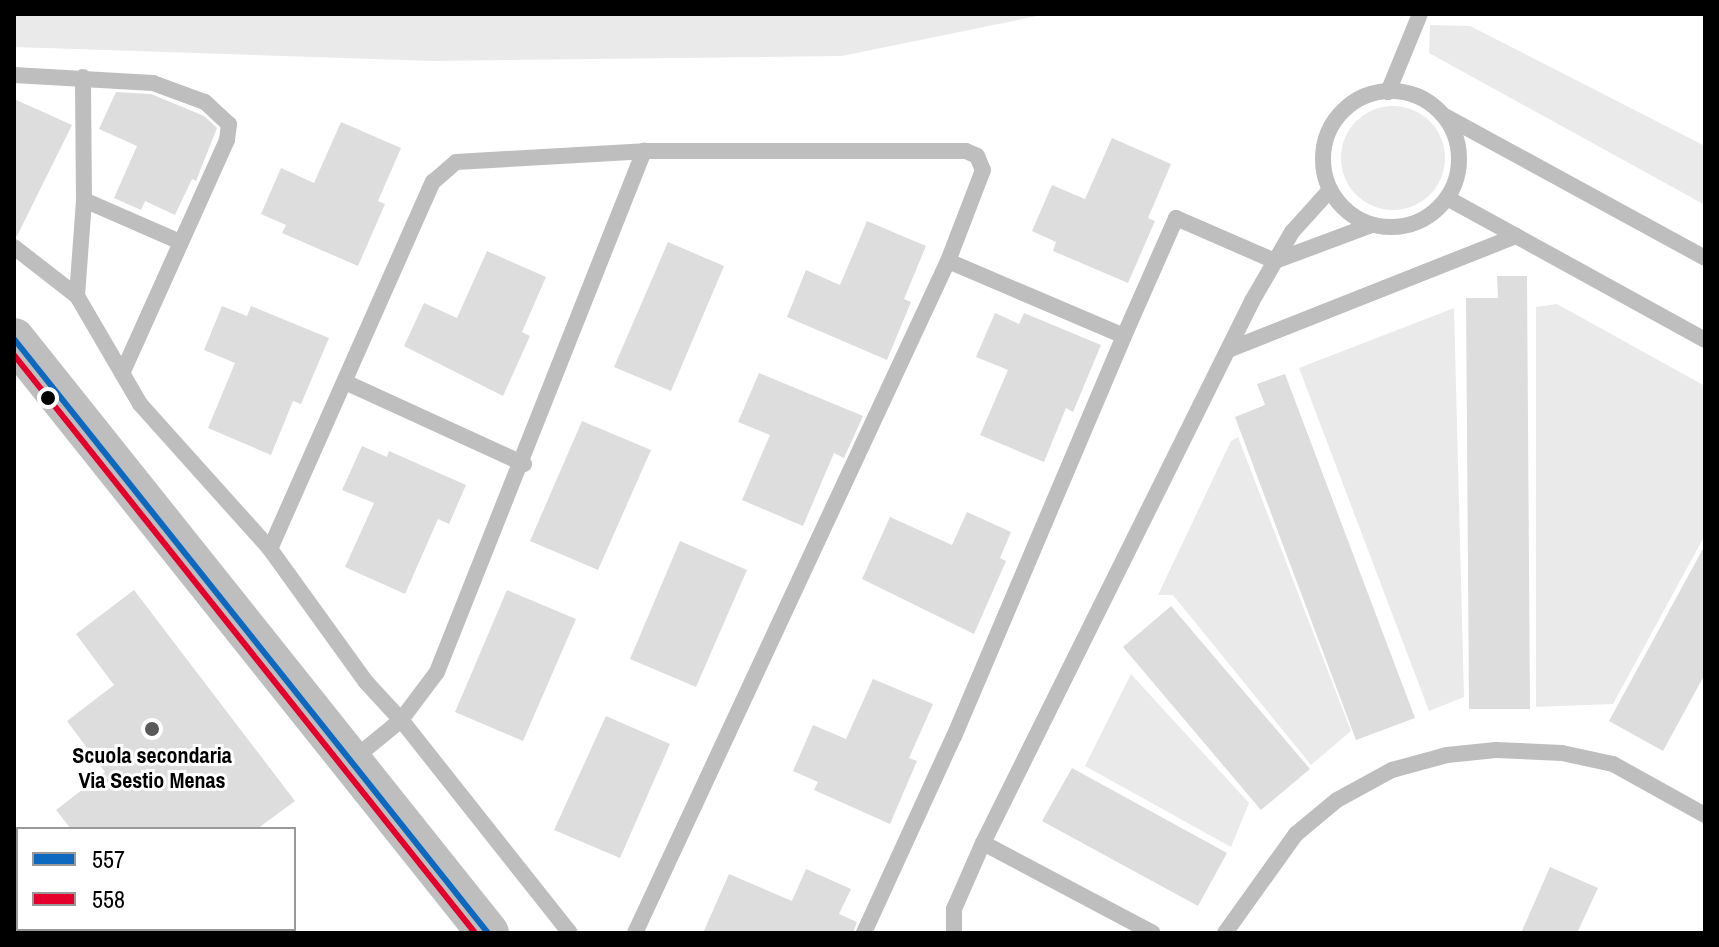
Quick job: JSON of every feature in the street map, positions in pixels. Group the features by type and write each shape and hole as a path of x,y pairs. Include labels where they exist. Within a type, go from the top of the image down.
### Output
{"street":[{"path":"14,339 488,933"}],"lane":[{"path":"1388,92 1420,14"},
{"path":"14,75 83,77 163,85 205,102 225,117 227,140 122,374"},
{"path":"77,296 84,200 83,77"},
{"path":"1372,225 1347,211 1330,190 1323,161 1329,132 1346,108 1388,92 1417,97 1441,114 1705,258"},
{"path":"864,933 954,736 1176,218 1275,261 1372,225 1413,224 1447,198 1459,155 1441,114"},
{"path":"350,762 401,720 437,672 524,464 644,151"},
{"path":"270,549 433,182 447,166 467,159 644,151 966,151 977,156 983,170 948,261 635,933"},
{"path":"954,933 954,909 983,843 1228,350 1275,261 1304,216 1330,190"},
{"path":"1447,198 1705,340"},
{"path":"84,200 180,242"},
{"path":"1228,350 1516,236"},
{"path":"14,247 77,296 122,374 165,435 270,549 366,682 401,720 570,933"},
{"path":"948,261 1124,336"},
{"path":"345,382 524,464"},
{"path":"1225,933 1296,834 1337,800 1392,770 1447,755 1562,753 1613,764 1705,815"},
{"path":"983,843 1153,933"}],"shaded area":[{"path":"14,14 1136,14 1042,15 842,56 432,61 14,47"},
{"path":"1430,25 1470,26 1705,146 1705,205 1429,53"},
{"path":"1393,106 1413,110 1430,121 1441,138 1445,158 1441,178 1430,195 1413,206 1393,210 1373,206 1356,195 1345,178 1341,158 1345,138 1356,121 1373,110"},
{"path":"1557,304 1705,386 1705,535 1613,704 1536,707 1536,307"},
{"path":"1454,308 1464,697 1429,711 1299,368"},
{"path":"1238,437 1351,731 1311,765 1173,595 1158,595 1231,441"},
{"path":"1131,674 1249,803 1231,847 1085,766"}],"building":[{"path":"116,92 151,94 204,116 217,128 196,181 192,179 175,215 145,201 141,210 114,198 137,146 99,129"},
{"path":"14,99 72,125 17,236 14,236"},
{"path":"341,122 401,148 378,201 385,204 358,266 282,233 286,225 261,214 281,168 314,183"},
{"path":"1112,138 1171,164 1148,218 1155,221 1128,283 1053,251 1056,242 1032,231 1052,185 1085,199"},
{"path":"867,221 926,246 904,299 911,302 887,360 787,317 806,270 840,285"},
{"path":"668,242 724,266 671,391 614,367"},
{"path":"487,251 546,277 522,332 530,336 503,396 404,346 424,303 457,318"},
{"path":"1497,276 1527,276 1530,709 1469,709 1466,298 1498,298"},
{"path":"222,306 247,316 251,306 329,338 301,404 293,401 271,455 208,428 235,363 204,350"},
{"path":"995,313 1019,324 1024,313 1101,345 1073,412 1066,408 1044,462 980,435 1008,370 976,357"},
{"path":"759,373 863,416 844,458 834,453 803,526 742,500 770,435 738,422"},
{"path":"1285,374 1415,718 1356,740 1235,417 1265,405 1257,384"},
{"path":"582,421 651,450 598,570 530,541"},
{"path":"362,446 387,457 389,451 466,485 449,524 438,519 405,594 345,567 374,503 342,490"},
{"path":"967,512 1011,532 1000,558 1006,561 974,634 862,579 890,517 952,545"},
{"path":"680,541 747,570 696,687 630,659"},
{"path":"1705,545 1705,674 1663,751 1609,721"},
{"path":"134,590 295,801 260,827 69,827 56,810 105,772 67,721 114,685 76,634"},
{"path":"507,590 576,619 523,741 455,712"},
{"path":"1171,606 1310,769 1261,810 1123,647"},
{"path":"873,679 933,704 909,758 917,761 890,824 814,790 818,782 793,771 813,725 846,739"},
{"path":"606,716 670,744 620,858 554,830"},
{"path":"1072,768 1227,853 1198,906 1042,821"},
{"path":"1550,867 1598,888 1577,933 1521,933"},
{"path":"806,869 851,889 839,914 857,922 853,933 703,933 729,874 792,901"}],"transit line":[{"name":"557","path":"14,339 488,933"},
{"name":"558","path":"14,355 475,933"}],"place":[{"name":"Scuola secondaria Via Sestio Menas","path":"152,729"}]}
